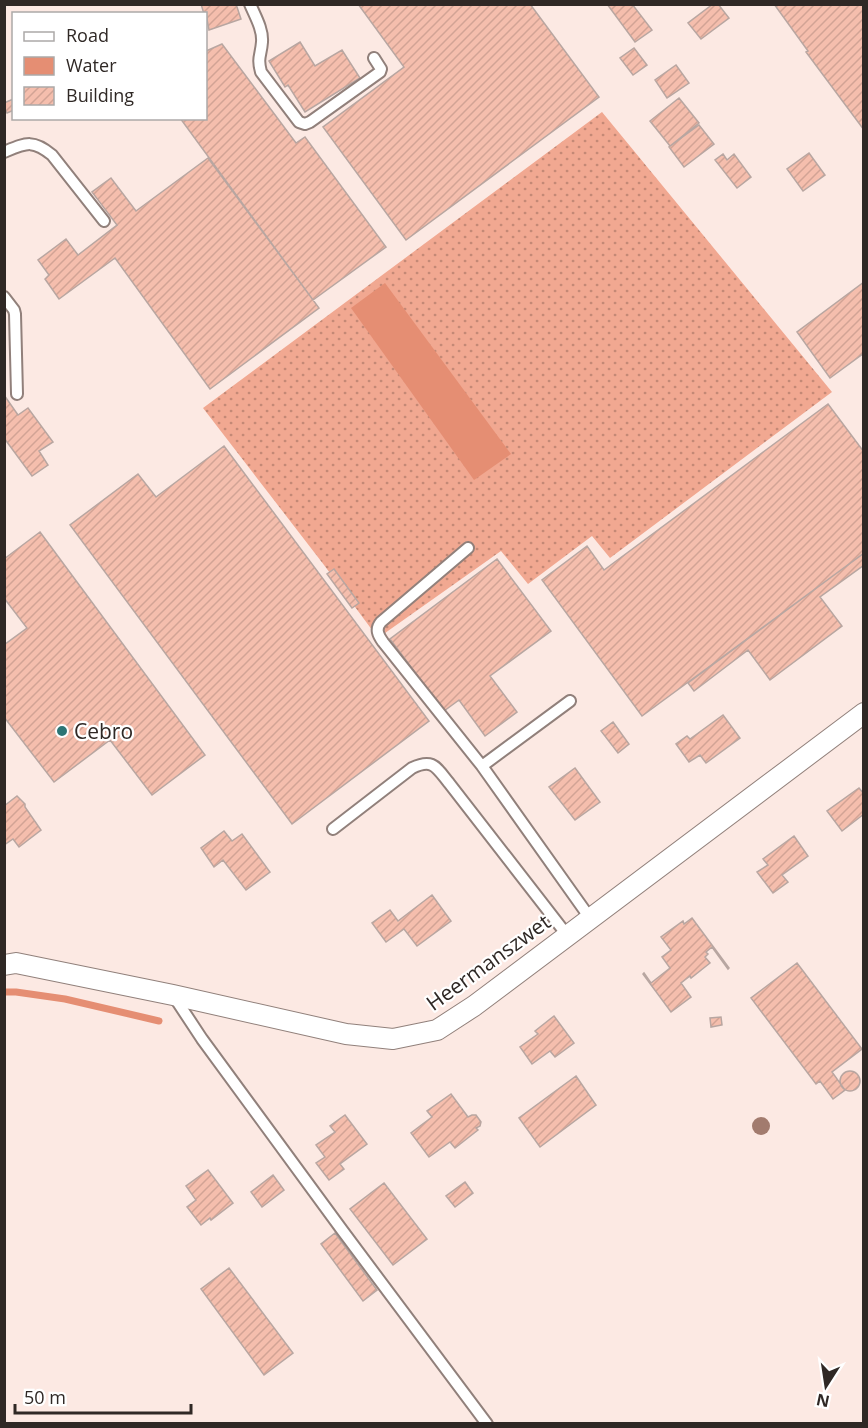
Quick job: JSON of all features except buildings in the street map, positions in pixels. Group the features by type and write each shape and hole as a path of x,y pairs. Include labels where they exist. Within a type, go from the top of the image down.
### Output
{"street":[{"name":"Heermanszwet","path":"4,964 16,963 173,995 346,1034 393,1039 437,1030 474,1006 864,713"}],"lane":[{"path":"250,4 260,26 262,41 258,62 261,72 299,122 305,124 310,122 380,72 381,69 374,58"},
{"path":"4,152 25,144 42,147 52,155 104,221"},
{"path":"4,297 15,314 17,394"},
{"path":"468,548 381,622 378,625 379,636 482,766 590,918"},
{"path":"482,766 570,701"},
{"path":"333,829 412,768 423,762 433,764 567,935"},
{"path":"173,995 202,1039 487,1424"}],"shaded area":[{"path":"602,112 832,392 610,558 592,536 528,584 501,551 378,638 203,408"}],"water":[{"path":"385,283 511,454 474,480 351,308"}],"waterway":[{"path":"4,992 65,999 159,1021"}],"place":[{"name":"Cebro","path":"62,731"}]}
